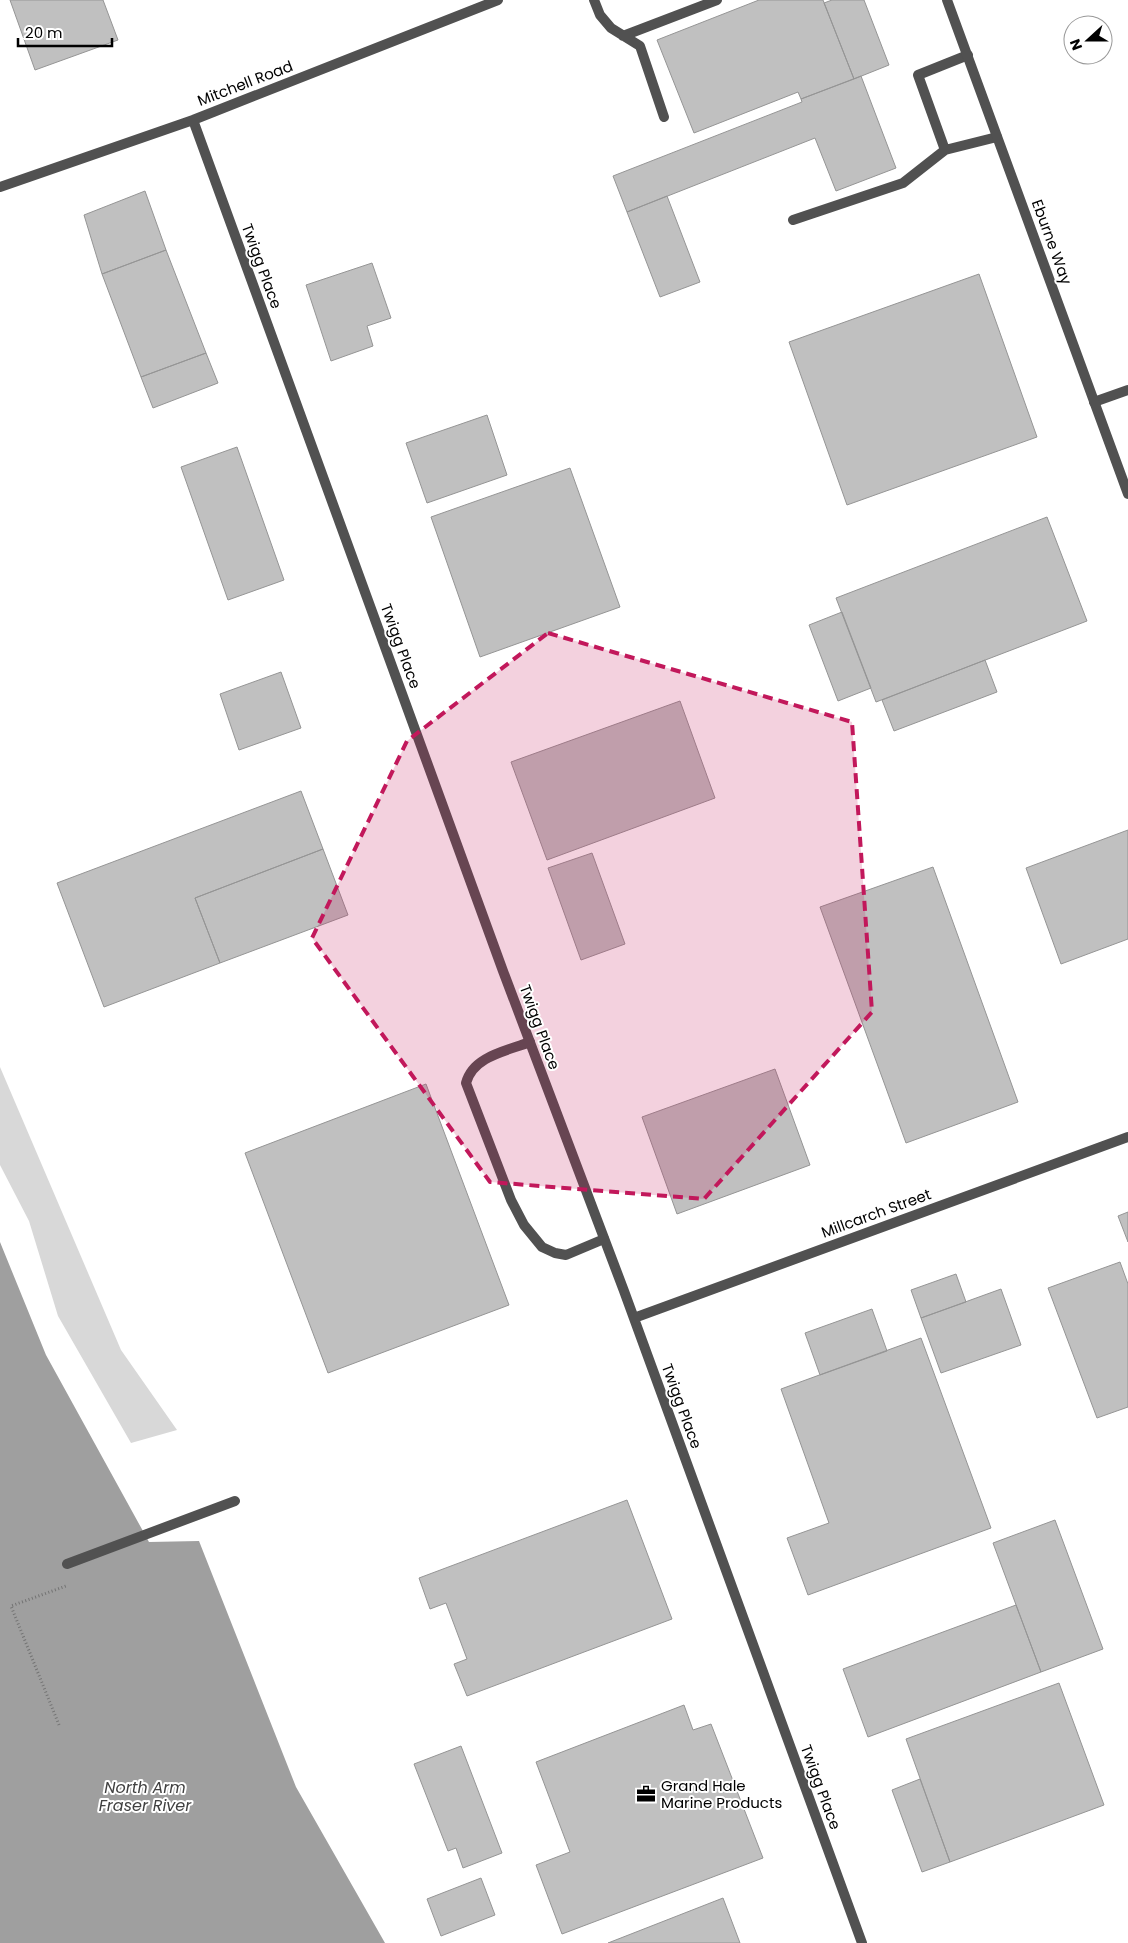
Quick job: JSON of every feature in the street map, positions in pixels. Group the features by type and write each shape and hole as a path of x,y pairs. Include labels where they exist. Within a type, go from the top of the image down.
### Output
{"street":[{"name":"Mitchell Road","path":"0,187 193,120 498,0"},
{"path":"594,0 602,18 611,28 640,46 664,117"},
{"path":"623,36 717,0"},
{"name":"Eburne Way","path":"947,0 1128,494"},
{"path":"945,150 918,75 968,55"},
{"name":"Twigg Place","path":"193,120 862,1943"},
{"path":"793,220 903,183 945,150 997,137"},
{"path":"1094,402 1128,390"},
{"path":"530,1042 480,1062 469,1074 466,1083 511,1200 524,1225 542,1247 555,1254 566,1255 604,1239"},
{"name":"Millcarch Street","path":"634,1318 1128,1137"},
{"path":"67,1564 235,1501"}],"path":[{"path":"59,1725 11,1606 67,1586"}],"highlighted area":[{"path":"548,633 852,722 872,1012 704,1199 490,1182 312,938 407,741"}],"shaded area":[{"path":"0,1067 121,1350 177,1430 131,1443 58,1316 29,1221 0,1165"}],"water":[{"name":"North Arm Fraser River","path":"0,1242 46,1355 149,1542 199,1541 296,1787 385,1943 0,1943"}],"building":[{"path":"10,0 103,0 118,40 35,70"},
{"path":"759,0 823,0 854,79 801,99 798,92 694,133 657,40"},
{"path":"832,0 864,0 889,65 854,79 824,3"},
{"path":"861,76 896,168 836,191 815,138 627,212 613,176 802,102 801,99"},
{"path":"145,191 166,250 102,274 84,215"},
{"path":"667,196 700,282 660,297 627,212"},
{"path":"166,250 206,353 141,377 102,274"},
{"path":"372,263 391,318 367,326 373,346 331,361 306,285"},
{"path":"979,274 1037,437 847,505 789,342"},
{"path":"206,353 218,383 153,408 141,377"},
{"path":"487,415 507,475 427,503 406,443"},
{"path":"237,447 284,580 228,600 181,467"},
{"path":"570,468 620,607 480,657 431,517"},
{"path":"1047,517 1087,621 876,702 836,598"},
{"path":"842,612 871,688 838,701 809,625"},
{"path":"985,660 997,692 894,731 882,700"},
{"path":"281,672 301,728 239,750 220,694"},
{"path":"680,701 715,798 547,860 511,762"},
{"path":"301,791 323,849 195,898 220,963 104,1007 57,883"},
{"path":"1128,830 1128,939 1061,964 1026,868"},
{"path":"323,849 348,915 220,963 195,898"},
{"path":"592,853 625,944 581,960 548,868"},
{"path":"933,867 1018,1102 906,1143 820,907"},
{"path":"775,1069 810,1165 677,1214 642,1117"},
{"path":"426,1084 509,1305 328,1373 245,1153"},
{"path":"1128,1212 1128,1242 1118,1216"},
{"path":"1120,1262 1128,1284 1128,1407 1097,1418 1048,1288"},
{"path":"956,1274 966,1302 921,1318 911,1290"},
{"path":"1001,1289 1021,1345 941,1373 921,1318"},
{"path":"872,1309 887,1351 820,1375 805,1333"},
{"path":"921,1338 991,1528 808,1595 787,1538 829,1523 781,1389"},
{"path":"627,1500 672,1619 467,1696 454,1664 467,1659 446,1603 430,1609 419,1578"},
{"path":"1055,1520 1103,1649 1041,1672 993,1543"},
{"path":"1016,1605 1041,1672 868,1737 843,1669"},
{"path":"1059,1683 1104,1805 950,1862 906,1739"},
{"path":"684,1705 693,1730 711,1724 763,1858 562,1934 536,1865 570,1852 536,1762"},
{"path":"461,1746 502,1853 463,1868 456,1848 448,1851 414,1764"},
{"path":"920,1779 950,1862 922,1872 892,1790"},
{"path":"481,1878 495,1915 441,1936 427,1899"},
{"path":"723,1898 740,1943 608,1943"}],"place":[{"name":"Grand Hale Marine Products","path":"646,1794"}]}
